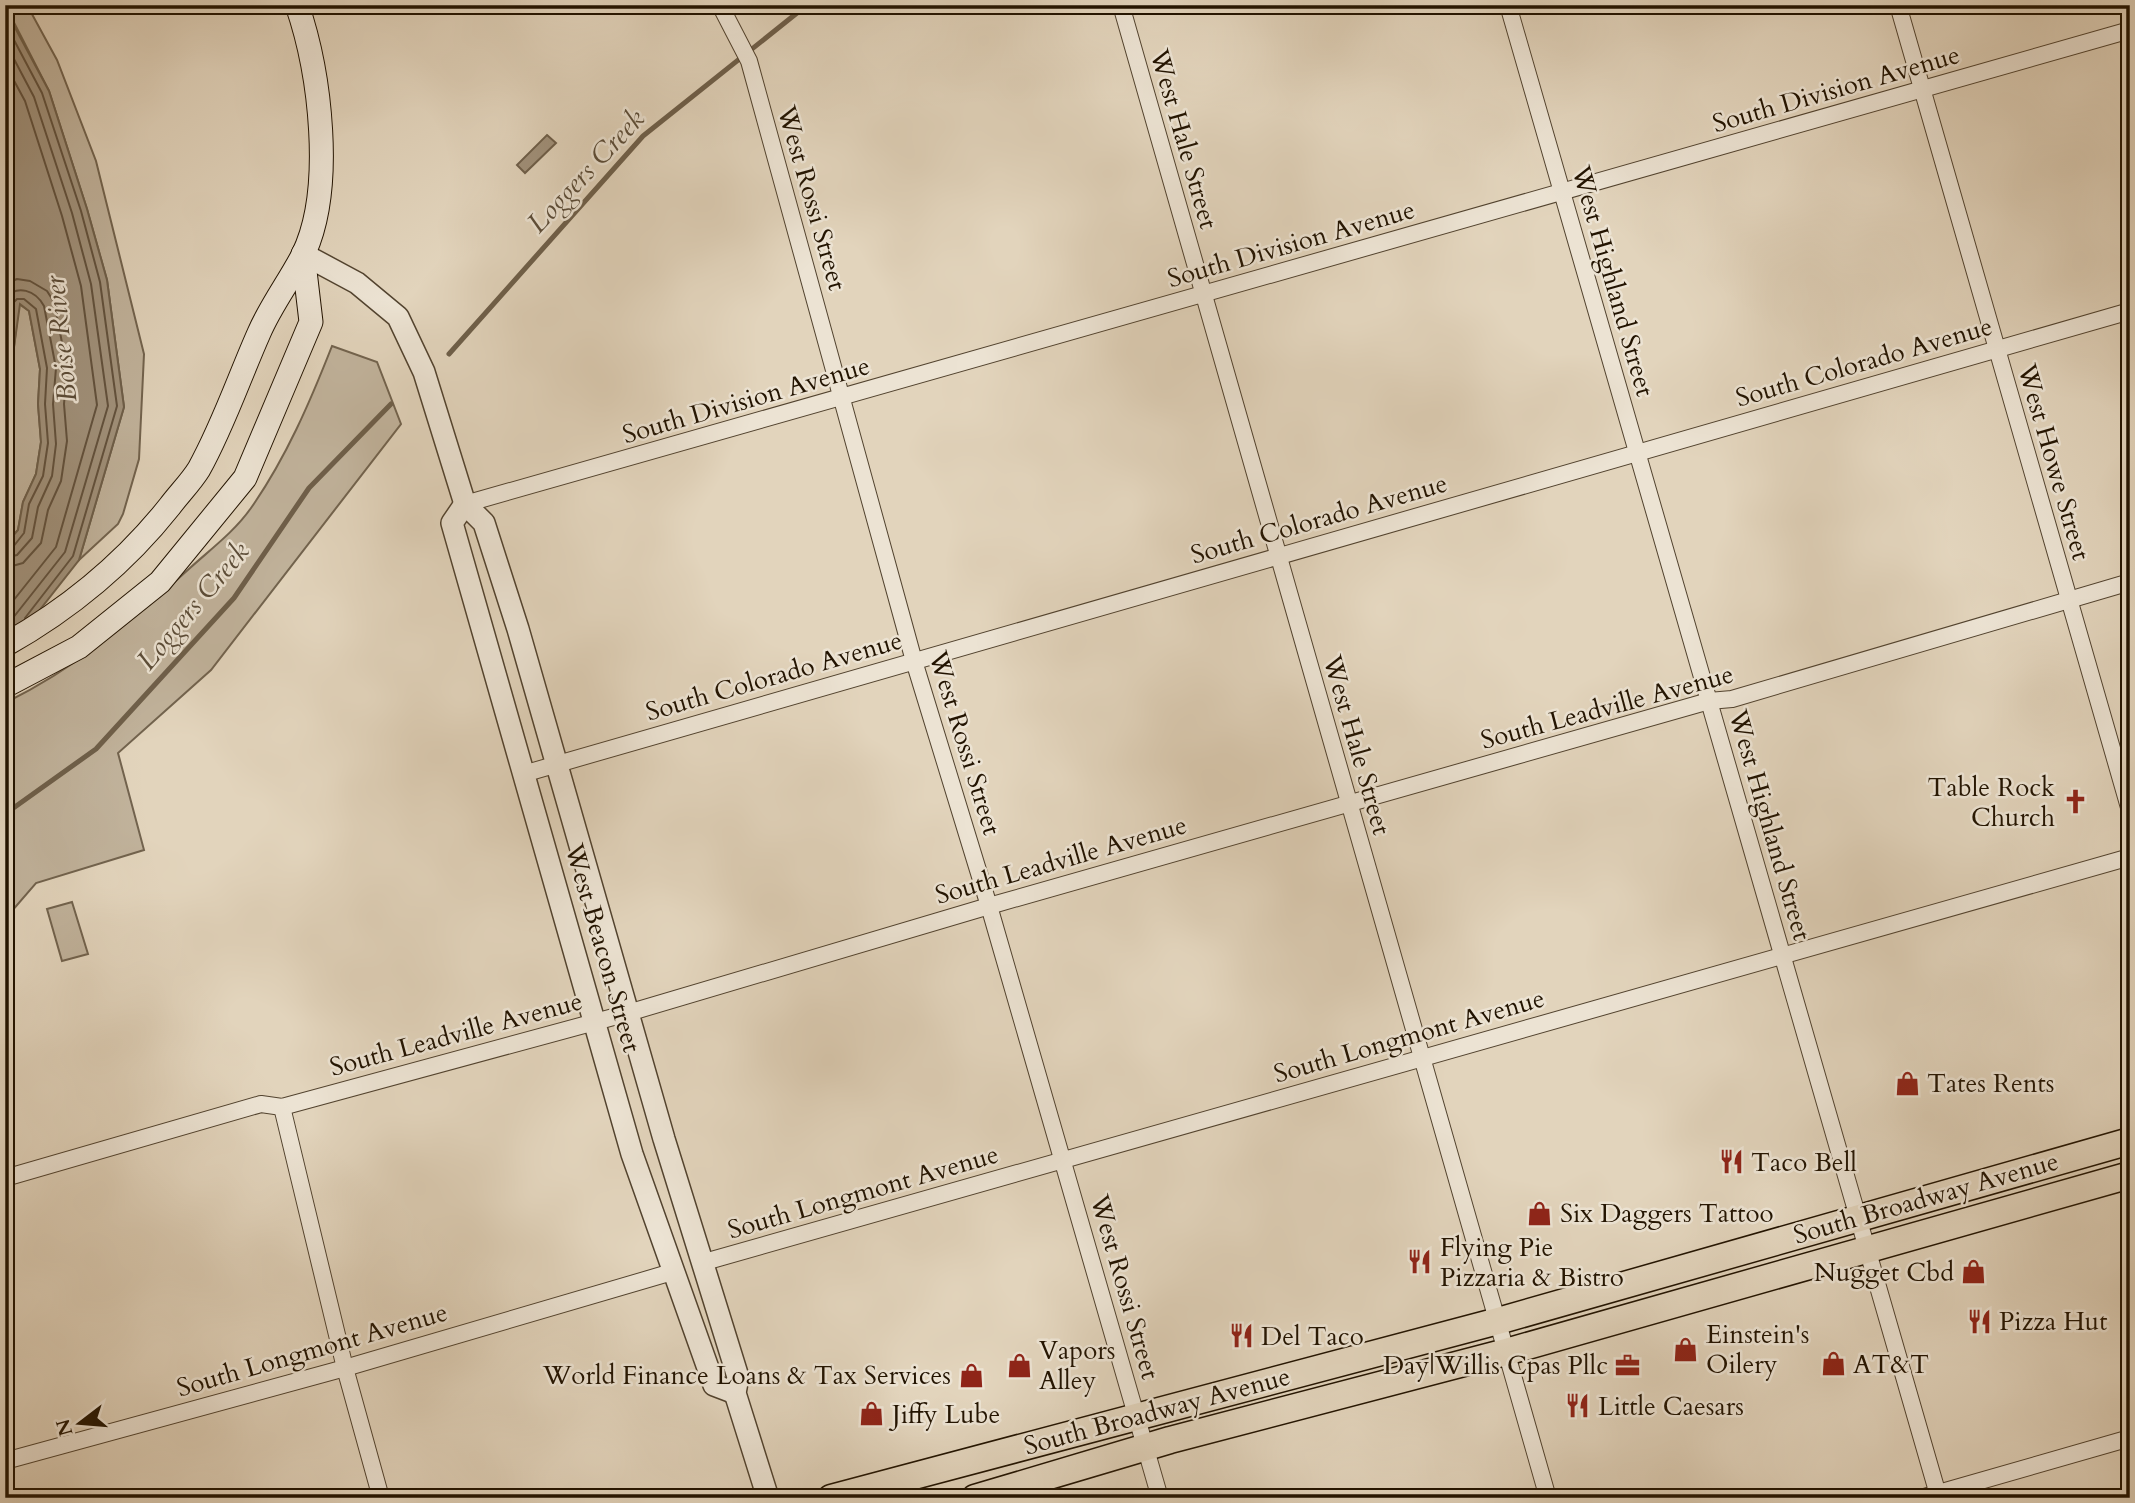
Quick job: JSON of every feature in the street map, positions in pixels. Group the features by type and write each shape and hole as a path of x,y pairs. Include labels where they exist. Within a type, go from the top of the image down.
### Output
{"main road":[{"path":"5,645 46,622 124,560 198,470 270,307 303,254 313,227 320,178 318,107 307,34 297,5"},
{"path":"5,686 79,647 160,582 245,478 311,322 303,254"},
{"name":"South Broadway Avenue","path":"831,1498 1498,1321 2130,1141"},
{"name":"South Broadway Avenue","path":"975,1498 1146,1448 1506,1352 2130,1175"}],"street":[{"name":"West Rossi Street","path":"720,5 749,61 914,661 989,906 1160,1498"},
{"name":"West Hale Street","path":"1121,5 1548,1498"},
{"name":"West Highland Street","path":"1508,5 1938,1495"},
{"name":"West Howe Street","path":"1898,5 2130,811"},
{"name":"South Division Avenue","path":"465,504 2130,30"},
{"name":"West Beacon Street","path":"303,254 357,284 398,317 424,372 465,504 484,523 701,1263 738,1377 735,1393 768,1498"},
{"name":"South Colorado Avenue","path":"523,774 2130,311"},
{"name":"West Beacon Street","path":"465,504 453,523 632,1154 671,1272 714,1385 735,1393"},
{"name":"South Leadville Avenue","path":"5,1178 261,1104 282,1107 628,1013 989,906 1709,701 1731,699 2130,582"},
{"name":"South Longmont Avenue","path":"701,1263 2130,857"},
{"path":"282,1107 345,1368 381,1498"},
{"name":"South Longmont Avenue","path":"5,1461 345,1368 671,1272"},
{"path":"1921,1498 2130,1438"}],"shaded area":[{"path":"5,5 27,5 57,60 96,161 144,354 139,459 123,514 118,524 79,560 124,407 107,280 87,209 49,91"},
{"path":"19,304 29,311 40,369 38,404 41,442 36,474 23,502 18,530 5,545 5,362 14,347"},
{"path":"332,346 377,362 401,424 211,670 118,753 144,850 36,883 5,919 5,703 56,675 102,642 147,607 238,524 264,489 286,450"},
{"path":"72,902 88,954 62,961 47,909"}],"water":[{"name":"Boise River","path":"5,9 49,91 87,209 107,280 124,407 79,560 5,654 5,545 18,530 23,502 36,474 41,442 38,404 40,369 29,311 20,304 14,347 5,362"},
{"path":"547,135 556,143 525,173 517,165"}],"waterway":[{"name":"Loggers Creek","path":"449,354 643,136 797,13 798,5"},
{"name":"Loggers Creek","path":"5,814 96,749 234,598 309,488 391,404"}],"place":[{"name":"Table Rock Church","path":"2075,802"},
{"name":"Tates Rents","path":"1907,1083"},
{"name":"Taco Bell","path":"1731,1162"},
{"name":"Six Daggers Tattoo","path":"1540,1213"},
{"name":"Flying Pie Pizzaria & Bistro","path":"1420,1262"},
{"name":"Nugget Cbd","path":"1974,1272"},
{"name":"Pizza Hut","path":"1979,1321"},
{"name":"Del Taco","path":"1241,1336"},
{"name":"Einstein's Oilery","path":"1686,1349"},
{"name":"AT&T","path":"1833,1364"},
{"name":"Vapors Alley","path":"1019,1365"},
{"name":"Day|Willis Cpas Pllc","path":"1628,1365"},
{"name":"World Finance Loans & Tax Services","path":"971,1375"},
{"name":"Little Caesars","path":"1578,1406"},
{"name":"Jiffy Lube","path":"872,1414"}]}
